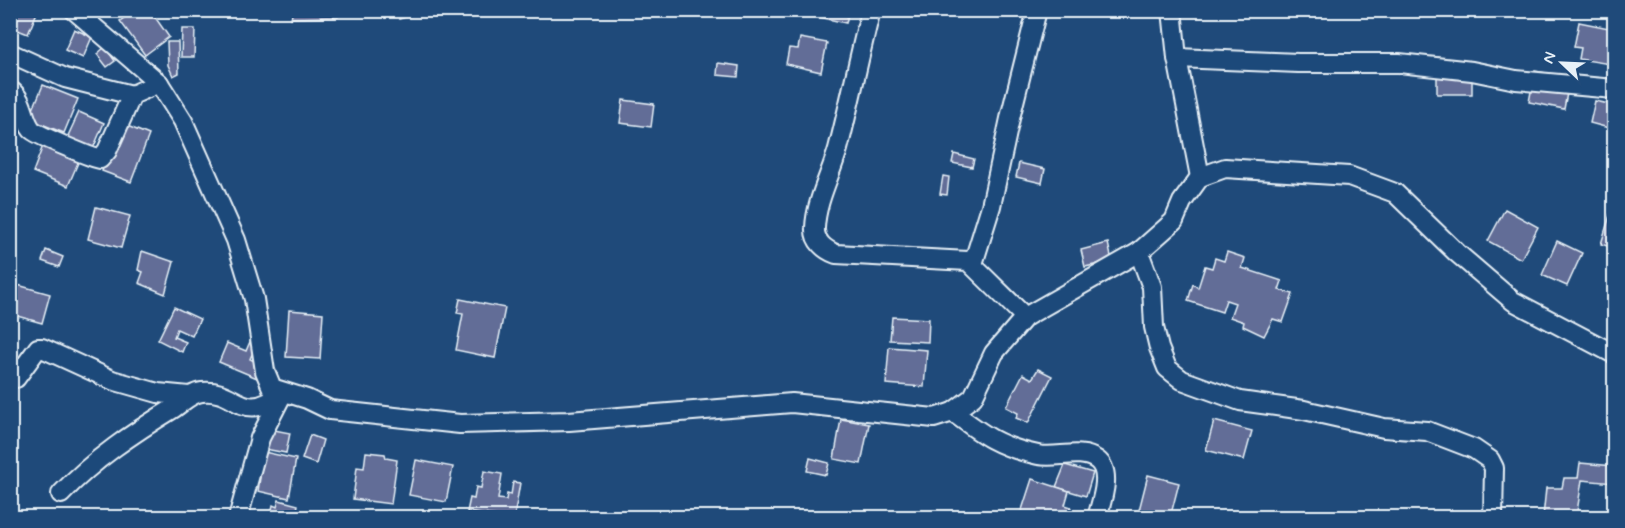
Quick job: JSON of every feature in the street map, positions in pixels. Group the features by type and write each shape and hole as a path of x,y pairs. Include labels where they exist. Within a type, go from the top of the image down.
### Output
{"street":[{"path":"74,10 159,83 183,122 236,240 254,299 265,371 272,388 307,399 330,410 460,424 569,421 792,403 934,418 953,411 973,397 994,353 1025,317 1139,252 1174,221 1182,202 1200,177 1225,168 1261,168 1310,175 1349,176 1395,193 1464,259 1513,301 1614,354"},
{"path":"871,10 838,148 817,217 815,229 818,240 826,250 836,254 958,260 973,264 1025,317"},
{"path":"973,264 991,206 1037,10"},
{"path":"1173,10 1177,58 1200,177"},
{"path":"10,53 65,78 132,95 159,83"},
{"path":"1177,58 1298,63 1399,63 1472,71 1515,80 1614,89"},
{"path":"10,90 21,100 27,121 36,135 96,159 104,156 107,151 132,95"},
{"path":"1139,252 1152,286 1154,327 1159,348 1167,368 1182,380 1240,401 1304,410 1384,428 1427,431 1474,449 1490,460 1494,468 1493,518"},
{"path":"16,378 38,348 44,348 112,380 158,393 189,396"},
{"path":"61,494 87,466 134,431 189,396 201,392 211,393 254,408 269,404 282,393"},
{"path":"238,518 260,438 282,393"},
{"path":"953,411 992,442 1041,456 1080,455 1099,461 1105,473 1104,491 1097,518"}],"building":[{"path":"10,10 38,10 28,34 10,27"},
{"path":"135,10 150,10 169,37 145,55 120,21"},
{"path":"150,10 168,10 167,16"},
{"path":"293,10 338,10 338,17 291,18"},
{"path":"398,10 415,10 414,15 399,19"},
{"path":"806,10 849,10 846,23 806,14"},
{"path":"1579,22 1614,29 1610,64 1579,59 1581,48 1574,47"},
{"path":"74,29 92,37 83,58 65,50"},
{"path":"182,29 195,29 194,57 181,57"},
{"path":"800,38 827,43 821,72 786,64 789,48 798,49"},
{"path":"167,42 178,42 179,73 173,76 168,65"},
{"path":"105,47 115,61 107,67 97,54"},
{"path":"718,63 739,66 738,77 717,75"},
{"path":"1437,71 1472,72 1472,94 1437,94"},
{"path":"1535,71 1570,77 1564,109 1529,102"},
{"path":"1614,80 1614,113 1609,128 1590,123 1595,101 1609,104"},
{"path":"43,85 78,99 64,133 29,119"},
{"path":"623,100 654,104 651,127 620,123"},
{"path":"79,112 104,123 92,151 66,140"},
{"path":"120,123 149,135 131,182 102,171"},
{"path":"44,143 80,158 68,186 33,172"},
{"path":"954,154 974,159 972,167 952,163"},
{"path":"1019,163 1045,169 1042,183 1016,177"},
{"path":"943,176 949,177 947,195 940,194"},
{"path":"96,207 130,216 121,248 88,239"},
{"path":"1505,209 1538,227 1521,259 1488,241"},
{"path":"1611,212 1614,213 1614,248 1601,244"},
{"path":"1557,241 1582,253 1567,286 1542,275"},
{"path":"1108,243 1112,261 1085,267 1081,250"},
{"path":"46,250 63,257 59,267 42,261"},
{"path":"142,251 174,262 165,294 139,283 143,272 138,270"},
{"path":"1227,252 1245,258 1242,268 1282,281 1279,290 1293,294 1283,322 1273,319 1264,336 1243,326 1244,322 1230,317 1235,303 1226,300 1222,312 1188,301 1193,284 1198,288 1205,266 1212,268 1215,258 1224,261"},
{"path":"14,284 50,294 42,323 10,314"},
{"path":"460,299 505,308 495,358 456,350 463,314 457,313"},
{"path":"174,307 200,319 192,336 177,329 174,337 186,342 182,352 158,340"},
{"path":"289,310 323,313 320,359 286,357"},
{"path":"892,317 929,319 928,342 890,340"},
{"path":"252,337 258,340 250,359 262,365 257,378 219,362 227,343 246,351"},
{"path":"889,347 927,350 924,387 886,384"},
{"path":"1038,369 1052,376 1028,423 1016,418 1018,413 1006,407 1023,374 1032,379"},
{"path":"841,419 869,424 861,464 834,459"},
{"path":"1214,421 1252,431 1244,460 1206,450"},
{"path":"269,429 290,433 286,453 265,449"},
{"path":"310,435 323,440 316,464 302,459"},
{"path":"264,452 296,459 289,498 258,491"},
{"path":"366,452 385,454 386,458 397,460 391,504 353,499 357,467 364,468"},
{"path":"810,458 829,463 826,475 807,471"},
{"path":"416,460 453,467 446,502 409,495"},
{"path":"1580,463 1614,466 1614,483 1582,480 1576,518 1543,517 1546,488 1562,488 1564,478 1578,478"},
{"path":"1065,465 1093,473 1086,496 1056,487"},
{"path":"484,471 502,474 498,499 506,500 507,494 511,495 513,482 520,483 514,518 467,512 470,498 474,499 476,487 481,488"},
{"path":"1148,475 1179,483 1170,518 1137,518"},
{"path":"1032,479 1069,491 1065,505 1071,507 1067,518 1020,516"},
{"path":"279,500 298,505 295,518 270,518 273,505 277,507"},
{"path":"1111,512 1134,515 1133,518 1110,518"}]}
